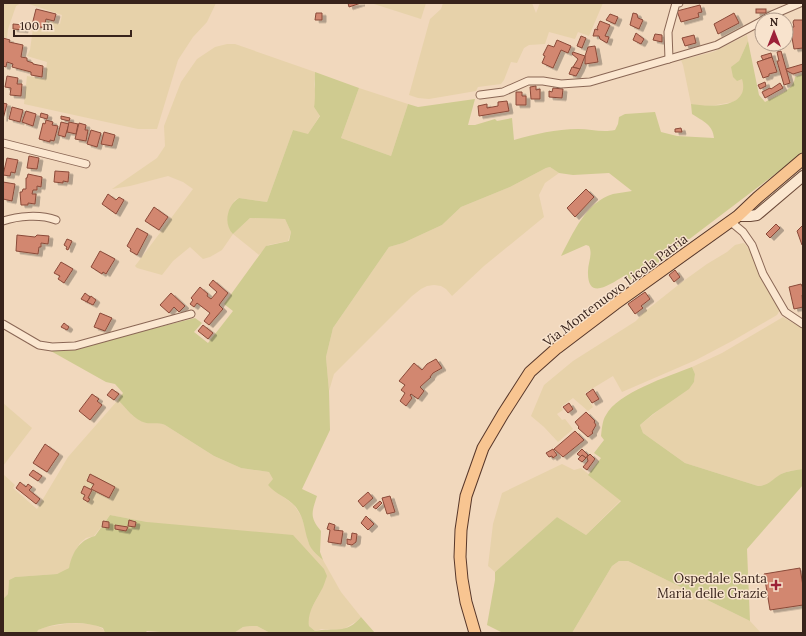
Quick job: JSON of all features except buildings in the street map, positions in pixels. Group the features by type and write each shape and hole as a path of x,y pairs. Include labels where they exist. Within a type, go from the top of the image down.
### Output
{"main road":[{"name":"Via Montenuovo Licola Patria","path":"475,633 466,602 460,557 461,530 466,496 483,448 502,414 530,372 557,348 615,304 734,219 803,159"}],"street":[{"path":"669,59 668,32 676,3 680,3"},
{"path":"779,12 800,3"},
{"path":"480,95 502,92 528,81 543,81 561,84 590,82 717,45 754,25"},
{"path":"3,143 86,164"},
{"path":"803,176 757,215 734,219 752,245 762,274 785,312 803,324"},
{"path":"757,198 756,209 766,208"},
{"path":"3,221 12,218 39,217 56,220"},
{"path":"3,324 39,345 52,347 74,346 191,314"}],"shaded area":[{"path":"3,3 21,3 16,6 8,29 7,38 3,37"},
{"path":"26,3 216,3 207,22 193,37 178,60 157,129 138,129 24,104 27,76 45,79 47,62 27,56 30,50 33,28 44,30 47,21 60,24 62,15"},
{"path":"371,3 426,3 421,19"},
{"path":"443,3 532,3 536,13 540,3 603,3 589,36 578,32 575,39 549,32 545,44 529,45 524,48 517,63 511,62 501,84 478,87 476,91 429,99 418,98 409,95 430,19 441,9"},
{"path":"747,35 748,41 739,61 745,87 743,94 739,99 733,102 716,105 699,106 691,104 681,60 713,52"},
{"path":"748,41 759,95 765,102 788,89 794,82 795,77 803,74 803,153 642,275 639,274 628,281 624,276 606,286 595,288 591,286 589,280 588,271 591,252 589,246 586,245 561,256 581,219 595,204 613,194 632,191 609,173 573,175 559,173 550,167 546,168 510,187 461,207 442,225 403,243 389,247 333,328 326,357 330,430 302,489 317,496 313,518 321,531 320,552 323,560 310,547 302,518 298,510 288,500 268,485 273,479 269,472 241,468 214,456 165,425 146,423 138,419 118,400 123,393 115,384 106,382 49,350 72,349 195,318 202,323 194,332 208,343 233,311 224,304 266,246 289,241 291,232 285,219 250,218 233,234 227,220 229,210 239,198 267,202 293,130 308,134 320,116 314,107 315,72 359,88 341,138 391,156 408,104 418,107 475,99 468,125 475,125 495,119 497,121 512,118 514,140 562,130 615,130 619,117 625,114 655,112 661,132 677,136 714,138 710,127 704,121 692,114 691,104 708,106 727,104 735,101 740,96 743,89 742,79 737,81 733,77 731,67 739,61"},
{"path":"235,44 315,72 314,84 316,96 314,107 320,115 308,135 293,130 267,202 239,198 235,200 228,214 233,234 222,250 203,259 190,247 173,261 162,275 137,268 135,266 193,189 183,182 168,176 112,189 157,158 165,146 164,126 181,82 197,59 215,47"},
{"path":"359,88 408,104 391,156 341,138"},
{"path":"550,167 559,173 545,183 539,195 544,217 484,266 452,296 446,289 441,286 434,285 421,289 412,296 334,374 329,391 326,357 333,328 389,247 403,243 442,225 461,207 510,187"},
{"path":"250,218 285,219 291,232 288,241 268,245 259,255 233,234"},
{"path":"743,243 752,253 766,288 780,310 777,315 696,360 622,392 613,376 585,393 593,407 588,411 573,398 561,407 563,410 557,414 562,420 565,419 573,429 558,442 531,416 544,385 573,361 636,321 643,313 707,264 727,252 735,245"},
{"path":"783,317 803,329 803,469 781,474 767,485 758,486 685,463 643,433 640,425 694,382 695,374 692,367 722,353"},
{"path":"692,367 695,374 694,382 689,389 640,425 643,433 685,463 758,486 768,483 781,474 803,469 803,485 747,549 750,621 628,561 619,561 612,566 572,633 503,633 487,625 495,572 557,517 586,535 621,501 588,475 601,458 594,453 604,440 601,436 603,422 612,407 621,399 644,386"},
{"path":"118,400 132,415 146,423 158,422 165,425 214,456 241,468 269,472 274,479 268,485 294,505 301,516 306,529 308,542 314,552 323,560 341,592 361,617 342,630 322,629 315,631 309,626 309,613 322,589 147,522 110,515 94,536 86,538 80,543 73,555 69,568 57,574 15,577 9,580 8,594 3,599 3,474 15,485 13,488 37,509 68,457"},
{"path":"3,403 32,428 3,466"},
{"path":"562,464 574,470 581,468 621,500 586,535 557,517 495,572 488,566 493,524 502,493"},
{"path":"110,515 147,522 293,535 324,569 327,576 310,612 309,626 315,631 340,629 350,626 361,617 375,633 270,633 257,626 251,626 243,627 234,633 174,633 147,631 145,633 105,633 103,628 96,625 70,623 45,627 38,630 37,633 3,633 3,599 8,594 9,580 15,577 57,574 69,568 74,552 77,548 89,538 95,536"},
{"path":"619,561 628,561 750,621 761,633 572,633 612,566"},
{"path":"71,623 93,624 103,629 105,633 37,633 38,630 46,627"},
{"path":"257,626 270,633 234,633 243,627"}],"place":[{"name":"Ospedale Santa Maria delle Grazie","path":"776,585"}]}
